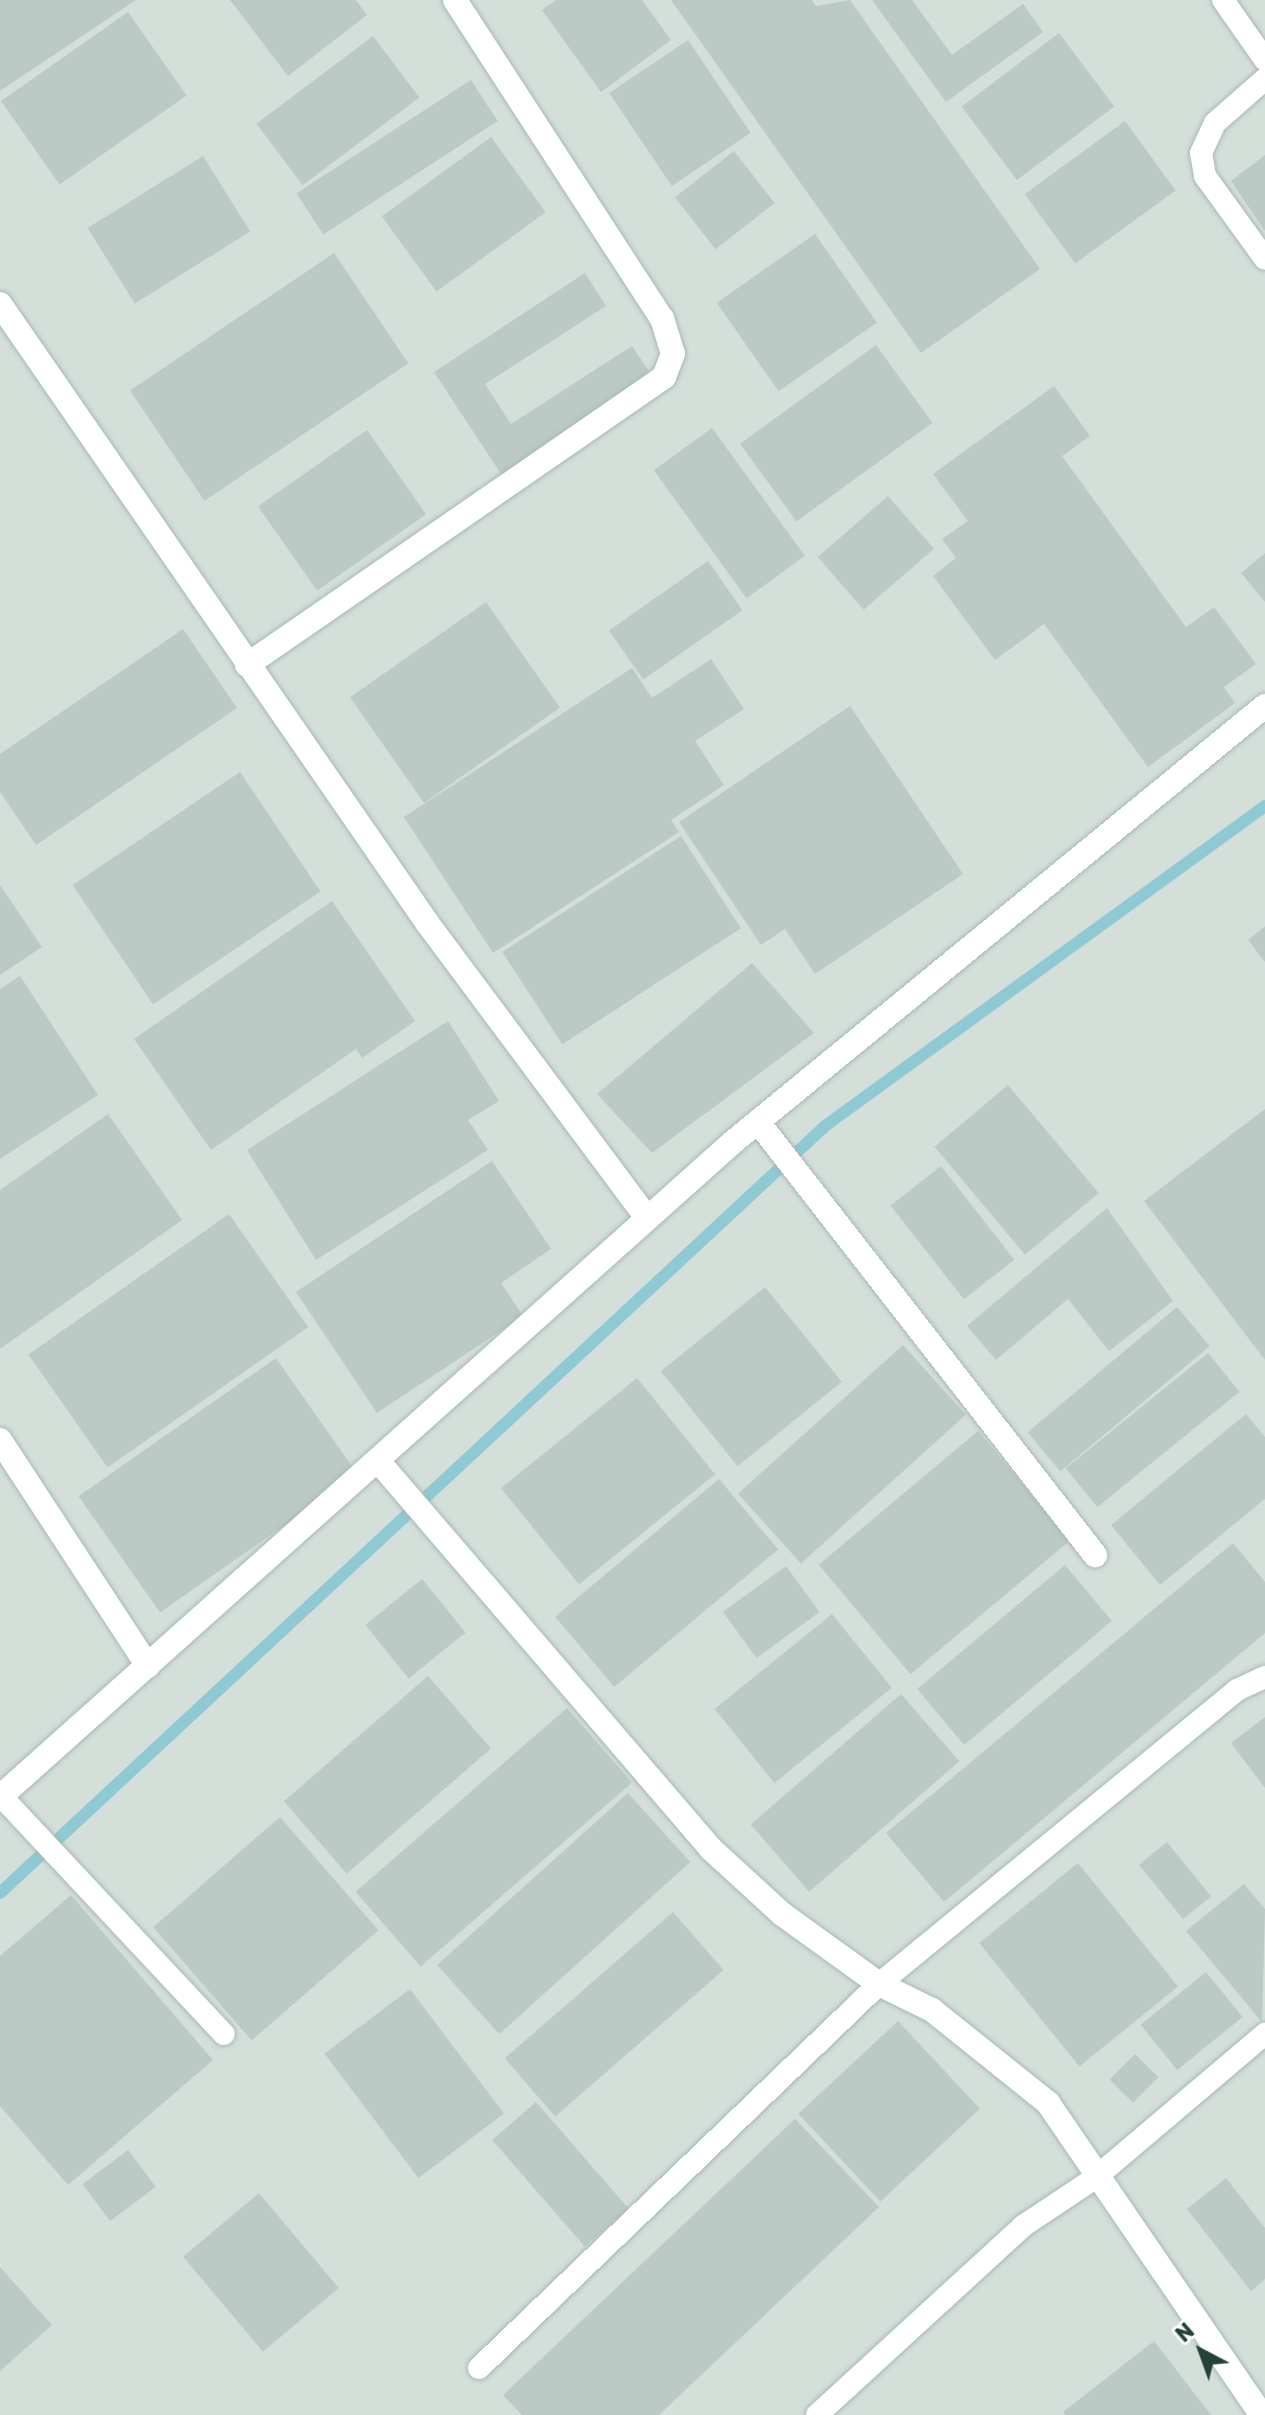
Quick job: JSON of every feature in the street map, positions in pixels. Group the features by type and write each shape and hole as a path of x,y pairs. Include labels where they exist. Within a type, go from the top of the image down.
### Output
{"street":[{"path":"247,665 664,377 673,354 662,319 455,0"},
{"path":"0,304 247,665 646,1217"},
{"path":"1,1797 379,1462 646,1217 1265,706"},
{"path":"758,1122 1095,1555"},
{"path":"0,1440 148,1666"},
{"path":"379,1462 711,1849 782,1914 879,1984 932,2010 1048,2103 1095,2178 1262,2415"}],"lane":[{"path":"1223,0 1265,60"},
{"path":"1265,79 1215,123 1201,153 1205,176 1265,259"},
{"path":"479,2368 879,1984 1237,1690 1265,1677"},
{"path":"1,1797 224,2034"},
{"path":"817,2415 1023,2226 1095,2178 1265,2034"}],"shaded area":[{"path":"0,0 1265,0 1265,2415 0,2415"}],"building":[{"path":"0,0 136,0 0,91"},
{"path":"230,0 356,0 367,15 288,76"},
{"path":"556,0 642,0 671,40 601,92 542,10"},
{"path":"671,0 812,0 816,6 850,0 1040,269 921,353"},
{"path":"872,0 912,0 952,55 1023,4 1043,32 946,102"},
{"path":"128,12 187,96 60,184 1,101"},
{"path":"1059,33 1114,106 1017,180 962,106"},
{"path":"373,36 419,97 303,185 256,124"},
{"path":"688,40 751,133 672,186 609,93"},
{"path":"471,80 498,121 323,234 297,193"},
{"path":"1125,121 1176,191 1075,263 1025,194"},
{"path":"491,137 546,212 436,292 382,216"},
{"path":"734,151 775,203 716,249 675,197"},
{"path":"1265,155 1265,231 1231,181"},
{"path":"203,156 250,231 135,304 88,228"},
{"path":"815,234 877,322 779,391 717,303"},
{"path":"334,253 408,363 204,501 130,391"},
{"path":"585,273 606,306 485,384 511,424 632,346 654,379 503,477 434,372"},
{"path":"876,345 932,423 797,521 740,444"},
{"path":"1054,386 1090,436 1062,456 1186,627 1214,607 1256,664 1224,687 1235,703 1148,767 1044,624 995,660 933,576 956,558 942,539 968,521 933,474"},
{"path":"712,428 805,556 747,598 654,470"},
{"path":"367,430 426,514 317,591 258,506"},
{"path":"888,496 934,549 864,610 818,557"},
{"path":"1265,553 1265,602 1241,573"},
{"path":"708,561 742,610 643,680 609,630"},
{"path":"486,602 560,708 424,803 350,697"},
{"path":"183,629 237,708 36,845 0,792 0,754"},
{"path":"711,659 744,709 695,741 724,785 671,820 679,832 493,953 404,817 632,668 652,698"},
{"path":"850,706 963,874 815,974 785,929 761,945 679,822"},
{"path":"240,772 321,891 153,1004 73,885"},
{"path":"681,836 741,928 562,1044 502,952"},
{"path":"0,885 42,947 0,975"},
{"path":"332,901 415,1021 362,1058 356,1049 211,1150 134,1039"},
{"path":"1265,926 1265,962 1248,940"},
{"path":"752,963 814,1033 652,1153 597,1094"},
{"path":"20,976 98,1095 0,1159 0,989"},
{"path":"448,1021 499,1101 468,1120 488,1150 316,1260 247,1150"},
{"path":"1008,1085 1099,1193 1025,1255 934,1147"},
{"path":"1265,1109 1265,1360 1144,1201"},
{"path":"108,1114 182,1220 0,1349 0,1190"},
{"path":"492,1161 551,1249 501,1283 523,1316 377,1413 296,1292"},
{"path":"941,1166 1014,1260 964,1299 891,1205"},
{"path":"1107,1208 1173,1301 1109,1351 1068,1299 996,1360 967,1326"},
{"path":"229,1214 308,1327 107,1468 28,1355"},
{"path":"765,1287 842,1382 738,1466 661,1371"},
{"path":"1177,1307 1210,1346 1060,1471 1028,1432"},
{"path":"903,1345 966,1415 801,1563 738,1494"},
{"path":"1208,1353 1239,1392 1097,1507 1066,1468"},
{"path":"276,1358 357,1474 160,1613 79,1496"},
{"path":"637,1378 715,1474 579,1584 501,1488"},
{"path":"1246,1414 1265,1437 1265,1499 1160,1585 1111,1525"},
{"path":"978,1431 1070,1541 911,1674 819,1565"},
{"path":"719,1479 778,1549 614,1687 555,1617"},
{"path":"1233,1543 1265,1582 1265,1633 944,1902 886,1833"},
{"path":"1065,1565 1112,1621 964,1745 917,1689"},
{"path":"786,1566 820,1612 756,1658 723,1612"},
{"path":"422,1579 465,1633 409,1679 365,1625"},
{"path":"832,1614 892,1688 774,1783 715,1709"},
{"path":"428,1676 491,1748 347,1874 284,1801"},
{"path":"901,1694 959,1761 809,1892 751,1825"},
{"path":"567,1708 632,1783 421,1966 356,1892"},
{"path":"1265,1717 1265,1788 1231,1743"},
{"path":"628,1793 690,1862 499,2034 437,1965"},
{"path":"280,1817 378,1930 252,2040 153,1927"},
{"path":"1167,1842 1211,1896 1183,1919 1139,1865"},
{"path":"1078,1863 1178,1987 1079,2066 979,1943"},
{"path":"1244,1884 1265,1909 1262,2022 1186,1931"},
{"path":"71,1895 213,2060 68,2185 0,2106 0,1956"},
{"path":"673,1912 724,1970 555,2116 505,2058"},
{"path":"1206,1972 1243,2017 1177,2070 1141,2025"},
{"path":"410,1989 504,2114 418,2178 325,2053"},
{"path":"898,2021 980,2109 880,2202 799,2114"},
{"path":"1135,2054 1158,2077 1133,2103 1110,2079"},
{"path":"536,2102 629,2208 585,2246 492,2140"},
{"path":"795,2119 879,2207 659,2415 522,2415 503,2395"},
{"path":"128,2150 156,2187 110,2221 82,2184"},
{"path":"1226,2178 1265,2228 1265,2279 1251,2291 1187,2209"},
{"path":"259,2193 339,2288 263,2352 183,2257"},
{"path":"0,2267 52,2325 0,2371"},
{"path":"1154,2341 1211,2415 1066,2415 1063,2412"}],"waterway":[{"path":"0,1893 825,1126 1265,806"}]}
